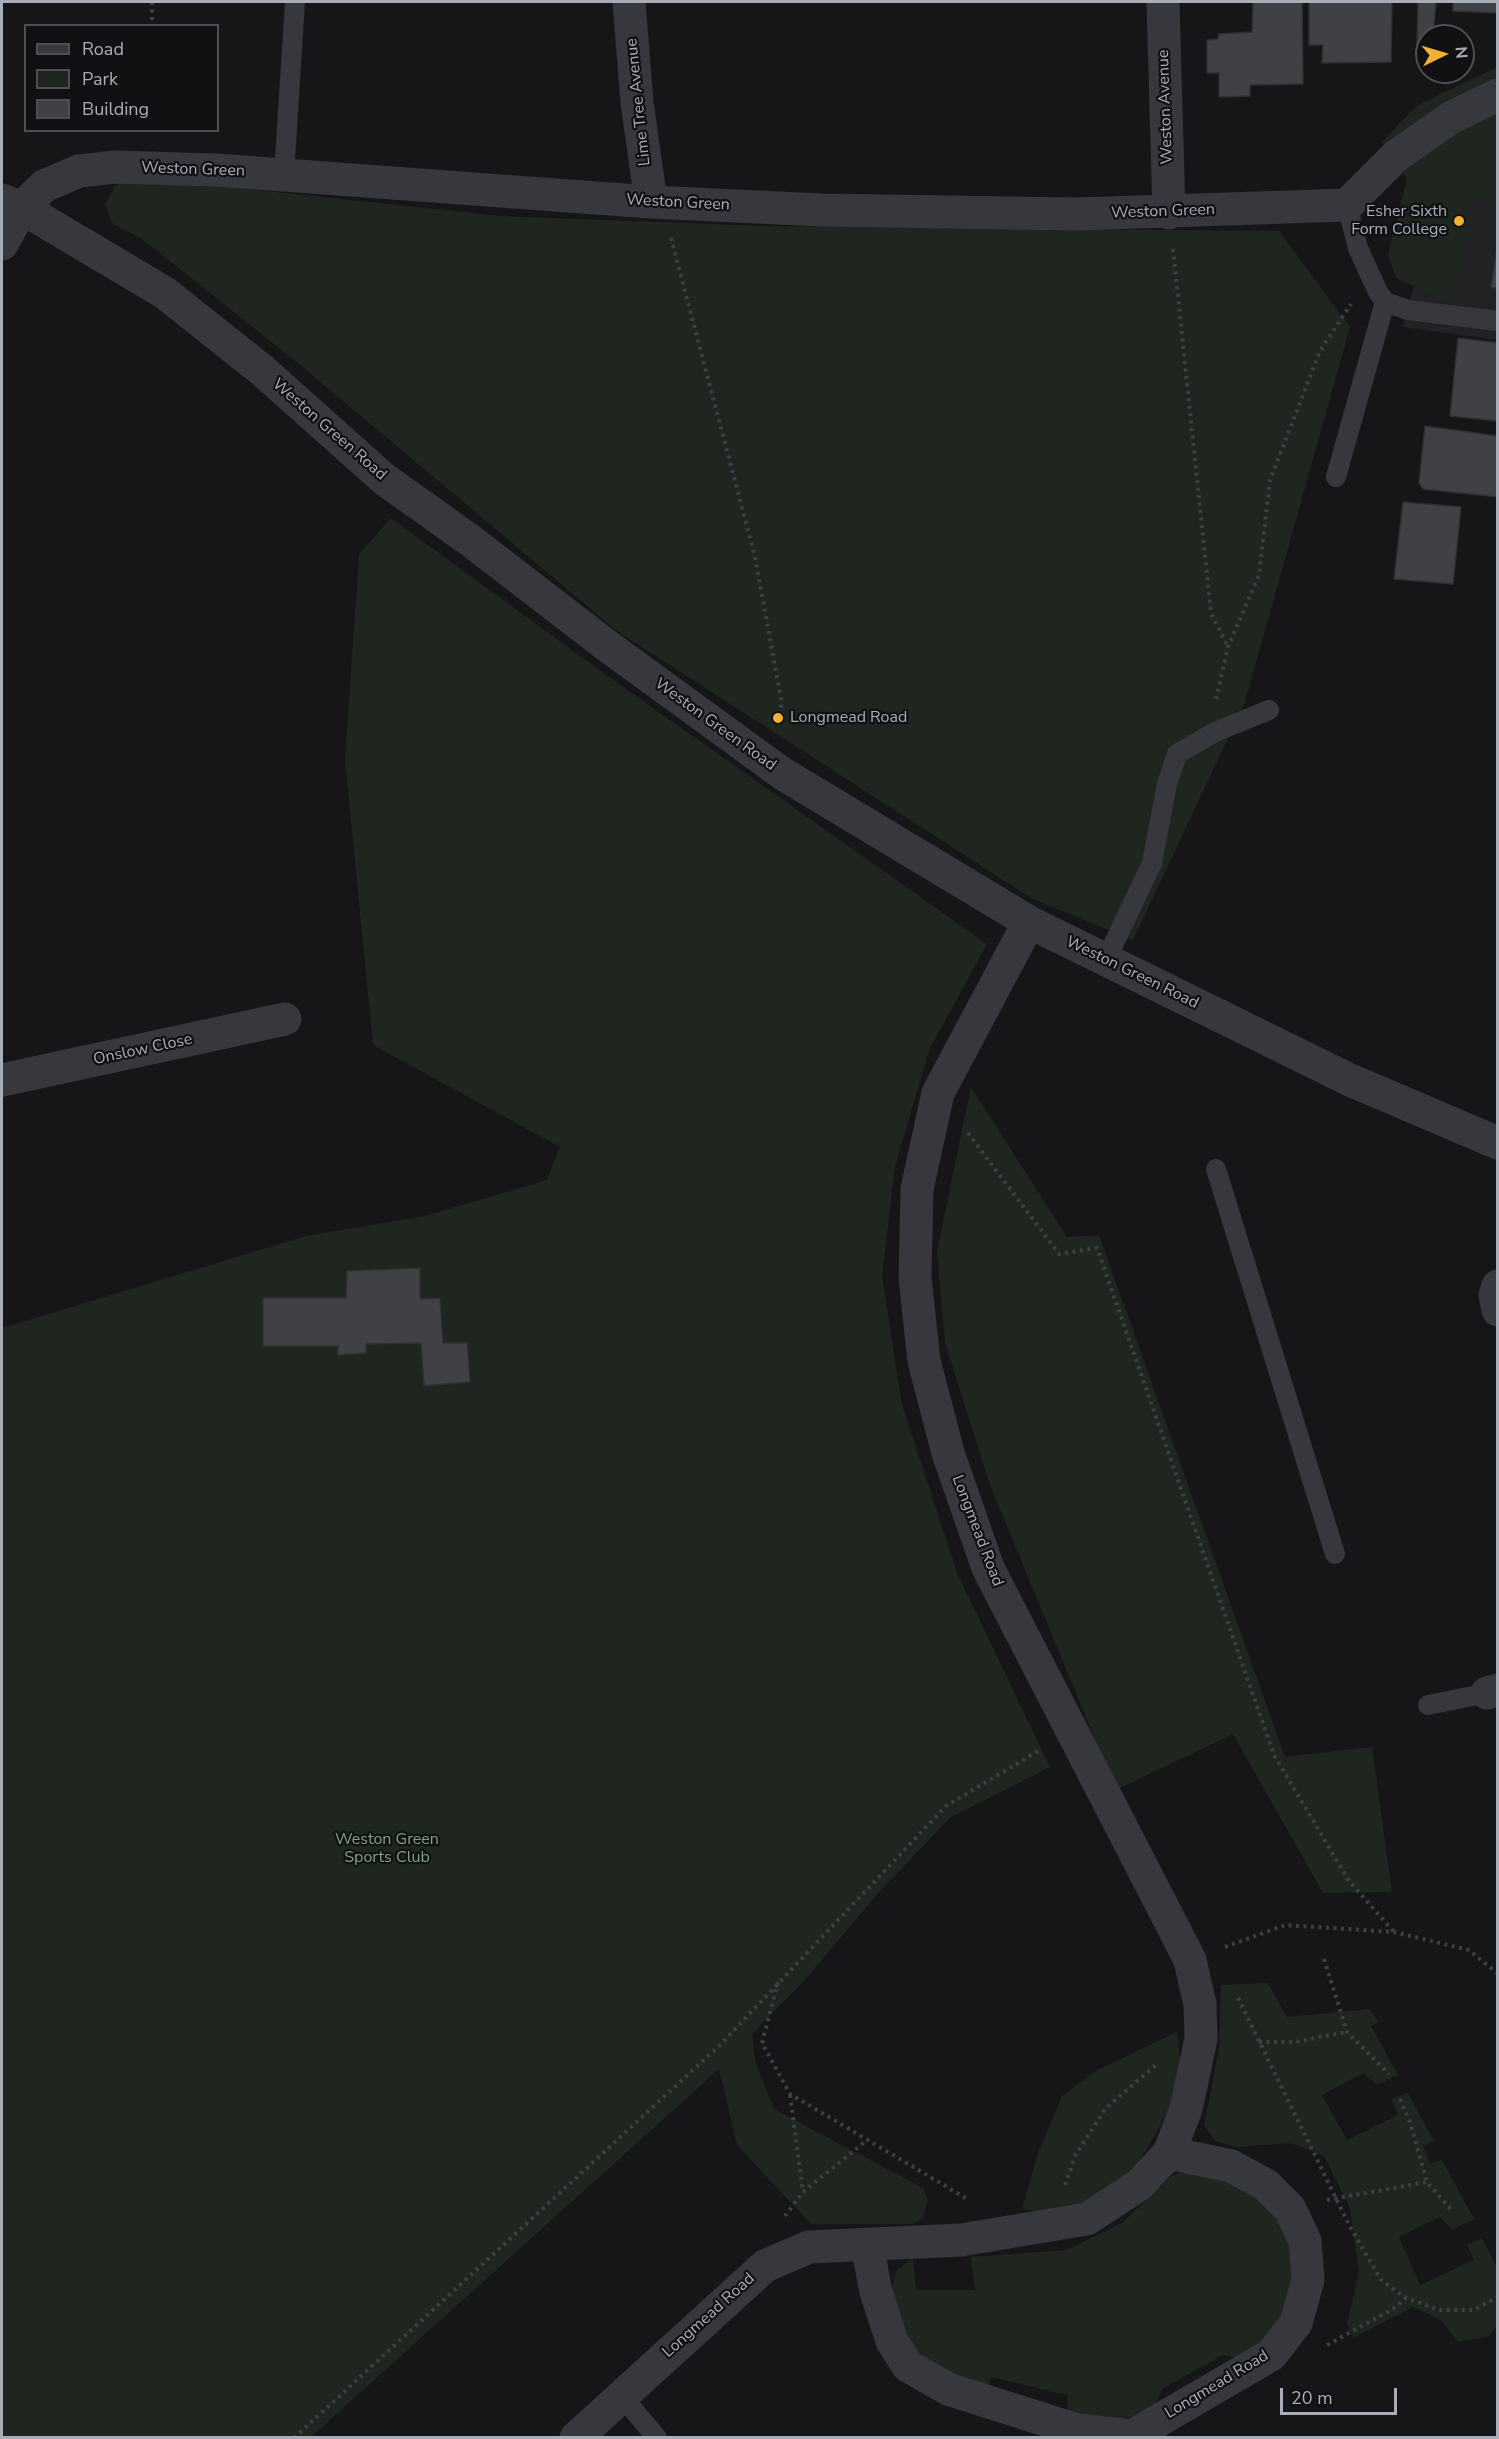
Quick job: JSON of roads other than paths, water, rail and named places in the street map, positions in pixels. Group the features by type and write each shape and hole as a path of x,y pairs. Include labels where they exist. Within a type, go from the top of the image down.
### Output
{"street":[{"name":"Lime Tree Avenue","path":"629,2 637,102 656,202"},
{"name":"Weston Avenue","path":"1163,2 1169,213"},
{"path":"1347,205 1396,156 1452,117 1497,95"},
{"name":"Weston Green","path":"2,244 12,204 44,186 79,171 114,167 284,175 656,202 820,210 1169,213 1347,205"},
{"name":"Weston Green Road","path":"12,204 165,292 263,371 384,479 471,541 606,645 783,774 1029,922 1350,1080 1497,1143"},
{"name":"Longmead Road","path":"576,2438 765,2266 809,2247 961,2240 1087,2219 1139,2185 1169,2153 1186,2109 1201,2039 1200,2004 1190,1960 988,1568 948,1453 924,1361 915,1278 917,1189 938,1093 1029,922"},
{"name":"Onslow Close","path":"2,1080 285,1019"},
{"path":"1497,1286 1495,1295 1497,1310"},
{"name":"Longmead Road","path":"867,2245 876,2292 892,2341 908,2366 948,2389 1077,2430 1132,2436 1271,2355 1296,2322 1308,2280 1305,2241 1290,2210 1266,2184 1231,2166 1169,2153"}],"lane":[{"path":"284,175 295,2"},
{"path":"1347,205 1358,248 1385,302 1408,310 1497,321"},
{"path":"1336,477 1385,302"},
{"path":"1106,960 1152,863 1167,784 1177,754 1207,737 1269,710"},
{"path":"1216,1169 1335,1554"},
{"path":"1428,1705 1492,1692"},
{"path":"621,2395 657,2438"}],"place":[{"name":"Esher Sixth Form College","path":"1459,221"},
{"name":"Longmead Road","path":"778,718"}],"park label":[{"name":"Weston Green Sports Club","path":"387,1849"}]}
